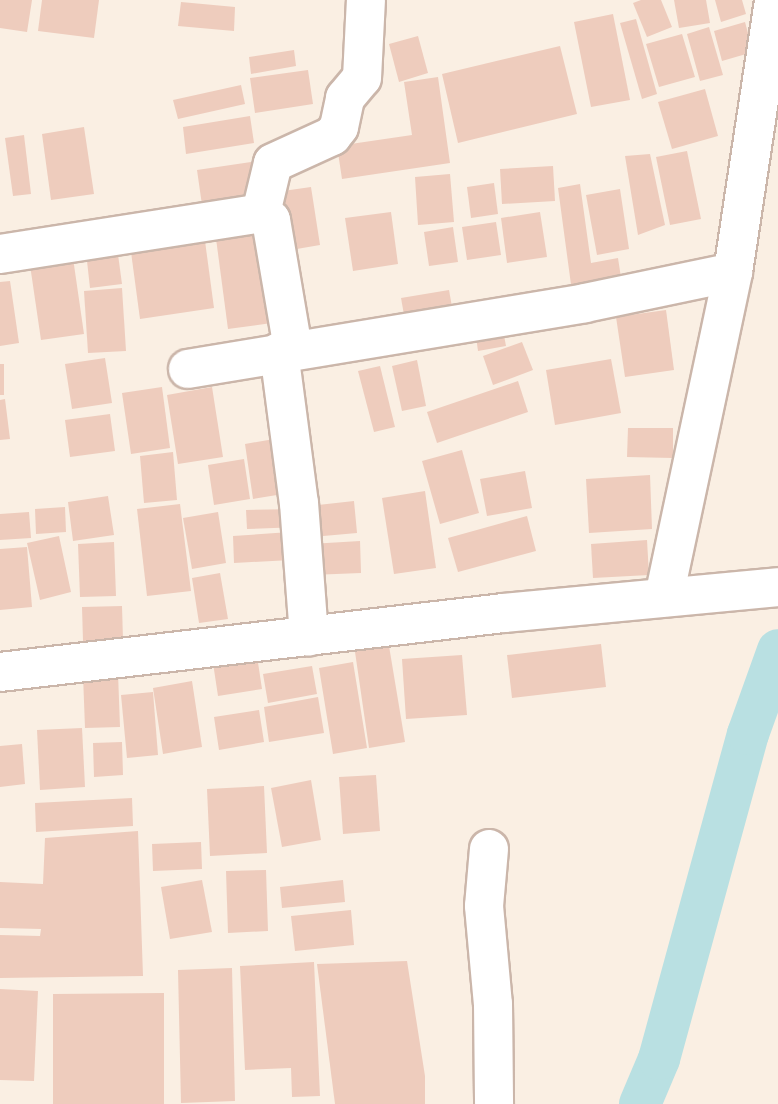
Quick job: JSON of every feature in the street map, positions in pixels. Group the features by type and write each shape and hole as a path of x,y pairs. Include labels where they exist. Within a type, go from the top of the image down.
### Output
{"street":[{"path":"261,213 273,163 332,136 339,127 345,98 362,78 366,0"},
{"path":"664,597 733,272 774,0"},
{"path":"0,254 261,213 271,219 286,350 309,637"},
{"path":"188,369 286,350 585,303 733,272"},
{"path":"0,672 664,597 778,587"},
{"path":"489,849 484,906 493,1004 494,1104"}],"building":[{"path":"0,0 32,0 27,32 0,28"},
{"path":"42,0 99,0 94,38 38,31"},
{"path":"641,0 661,0 672,27 647,37 633,3"},
{"path":"674,0 706,0 710,23 679,28"},
{"path":"715,0 742,0 746,14 721,22"},
{"path":"181,2 235,7 234,31 178,26"},
{"path":"613,14 630,100 591,107 574,22"},
{"path":"636,19 657,94 642,99 620,23"},
{"path":"745,22 753,52 722,61 714,31"},
{"path":"709,27 723,75 700,81 687,34"},
{"path":"682,34 695,77 659,87 646,44"},
{"path":"418,36 428,73 399,82 389,44"},
{"path":"560,46 577,114 458,143 442,74"},
{"path":"294,50 296,66 251,74 249,57"},
{"path":"308,70 313,104 255,113 250,78"},
{"path":"438,77 450,163 342,179 337,146 412,135 404,82"},
{"path":"241,85 245,104 178,119 173,100"},
{"path":"705,89 718,136 672,149 658,102"},
{"path":"250,116 254,143 186,154 183,127"},
{"path":"84,127 94,194 51,200 42,134"},
{"path":"24,135 31,194 13,196 5,138"},
{"path":"687,151 701,219 670,225 656,157"},
{"path":"650,154 665,225 638,235 625,156"},
{"path":"251,162 256,198 202,205 197,170"},
{"path":"553,166 555,201 502,204 500,169"},
{"path":"450,174 454,222 418,225 415,177"},
{"path":"494,183 498,214 471,218 467,187"},
{"path":"580,184 591,263 618,258 622,284 572,292 558,188"},
{"path":"311,187 320,245 285,251 276,192"},
{"path":"620,189 629,249 597,255 586,195"},
{"path":"391,212 398,264 353,271 345,218"},
{"path":"540,212 547,257 507,263 501,218"},
{"path":"496,222 501,255 467,260 462,227"},
{"path":"265,224 279,322 228,329 215,231"},
{"path":"453,227 458,262 429,266 424,232"},
{"path":"205,241 214,308 140,319 131,252"},
{"path":"117,247 122,284 90,288 86,252"},
{"path":"73,258 84,334 41,340 30,265"},
{"path":"10,281 19,343 0,346 0,282"},
{"path":"122,288 126,351 88,353 84,291"},
{"path":"449,290 454,318 406,326 401,298"},
{"path":"666,310 674,370 625,377 616,317"},
{"path":"502,325 506,346 478,351 475,329"},
{"path":"522,342 533,370 493,385 483,356"},
{"path":"105,358 112,403 72,409 65,364"},
{"path":"611,359 621,413 555,425 546,370"},
{"path":"417,360 426,406 402,411 392,366"},
{"path":"0,364 4,364 4,395 0,395"},
{"path":"380,366 395,427 374,432 358,371"},
{"path":"518,381 528,412 437,443 427,412"},
{"path":"162,387 170,448 131,454 122,393"},
{"path":"212,387 223,457 178,464 167,395"},
{"path":"5,399 10,439 0,440 0,400"},
{"path":"110,414 115,451 70,457 65,420"},
{"path":"628,428 673,428 673,458 627,457"},
{"path":"274,439 283,494 253,499 245,444"},
{"path":"462,450 479,513 440,524 422,461"},
{"path":"173,452 177,500 144,503 140,456"},
{"path":"244,459 250,499 214,505 208,465"},
{"path":"525,471 532,508 487,516 480,479"},
{"path":"650,475 652,529 589,533 586,479"},
{"path":"425,491 436,568 394,574 382,498"},
{"path":"108,496 114,535 73,541 68,502"},
{"path":"354,501 357,533 312,537 309,506"},
{"path":"180,504 191,591 147,596 137,509"},
{"path":"65,507 66,532 36,534 35,509"},
{"path":"299,509 300,527 247,529 246,510"},
{"path":"29,512 31,538 0,540 0,514"},
{"path":"218,512 226,563 192,569 183,518"},
{"path":"527,516 536,551 458,572 448,538"},
{"path":"290,532 291,560 234,563 233,536"},
{"path":"59,536 71,592 40,600 27,543"},
{"path":"647,540 649,575 593,578 591,544"},
{"path":"360,541 361,573 311,575 310,544"},
{"path":"114,542 116,596 80,597 78,544"},
{"path":"27,547 32,607 0,610 0,549"},
{"path":"220,573 228,619 199,623 192,578"},
{"path":"122,606 123,640 83,641 82,607"},
{"path":"388,640 405,742 369,748 354,645"},
{"path":"601,644 606,687 512,698 507,655"},
{"path":"462,655 467,715 406,719 402,659"},
{"path":"257,656 262,689 218,696 213,663"},
{"path":"353,662 367,748 333,754 319,668"},
{"path":"312,666 317,694 268,703 263,674"},
{"path":"118,673 120,727 85,728 83,675"},
{"path":"192,681 202,747 163,754 153,688"},
{"path":"153,692 158,755 127,758 121,695"},
{"path":"318,697 324,733 269,742 264,707"},
{"path":"259,710 264,742 219,750 214,717"},
{"path":"82,728 85,787 40,790 37,730"},
{"path":"122,742 123,775 94,777 93,743"},
{"path":"22,744 25,784 0,787 0,746"},
{"path":"376,775 380,831 343,834 339,777"},
{"path":"311,780 321,840 282,847 271,788"},
{"path":"264,786 267,853 210,856 207,789"},
{"path":"132,798 133,826 36,832 35,803"},
{"path":"138,831 143,976 0,978 0,935 40,936 41,929 0,928 0,882 43,884 45,838"},
{"path":"201,842 202,869 153,871 152,844"},
{"path":"266,870 268,931 228,933 226,871"},
{"path":"202,880 212,932 170,939 161,887"},
{"path":"343,880 345,902 282,908 280,887"},
{"path":"351,910 354,945 295,951 291,916"},
{"path":"407,961 425,1076 425,1104 335,1104 317,964"},
{"path":"314,962 320,1096 292,1097 291,1068 245,1070 240,966"},
{"path":"232,968 235,1101 181,1103 178,970"},
{"path":"0,989 38,991 34,1081 0,1080"},
{"path":"164,993 164,1104 53,1104 53,994"}],"waterway":[{"path":"640,1104 659,1059 748,734 778,650"}]}
